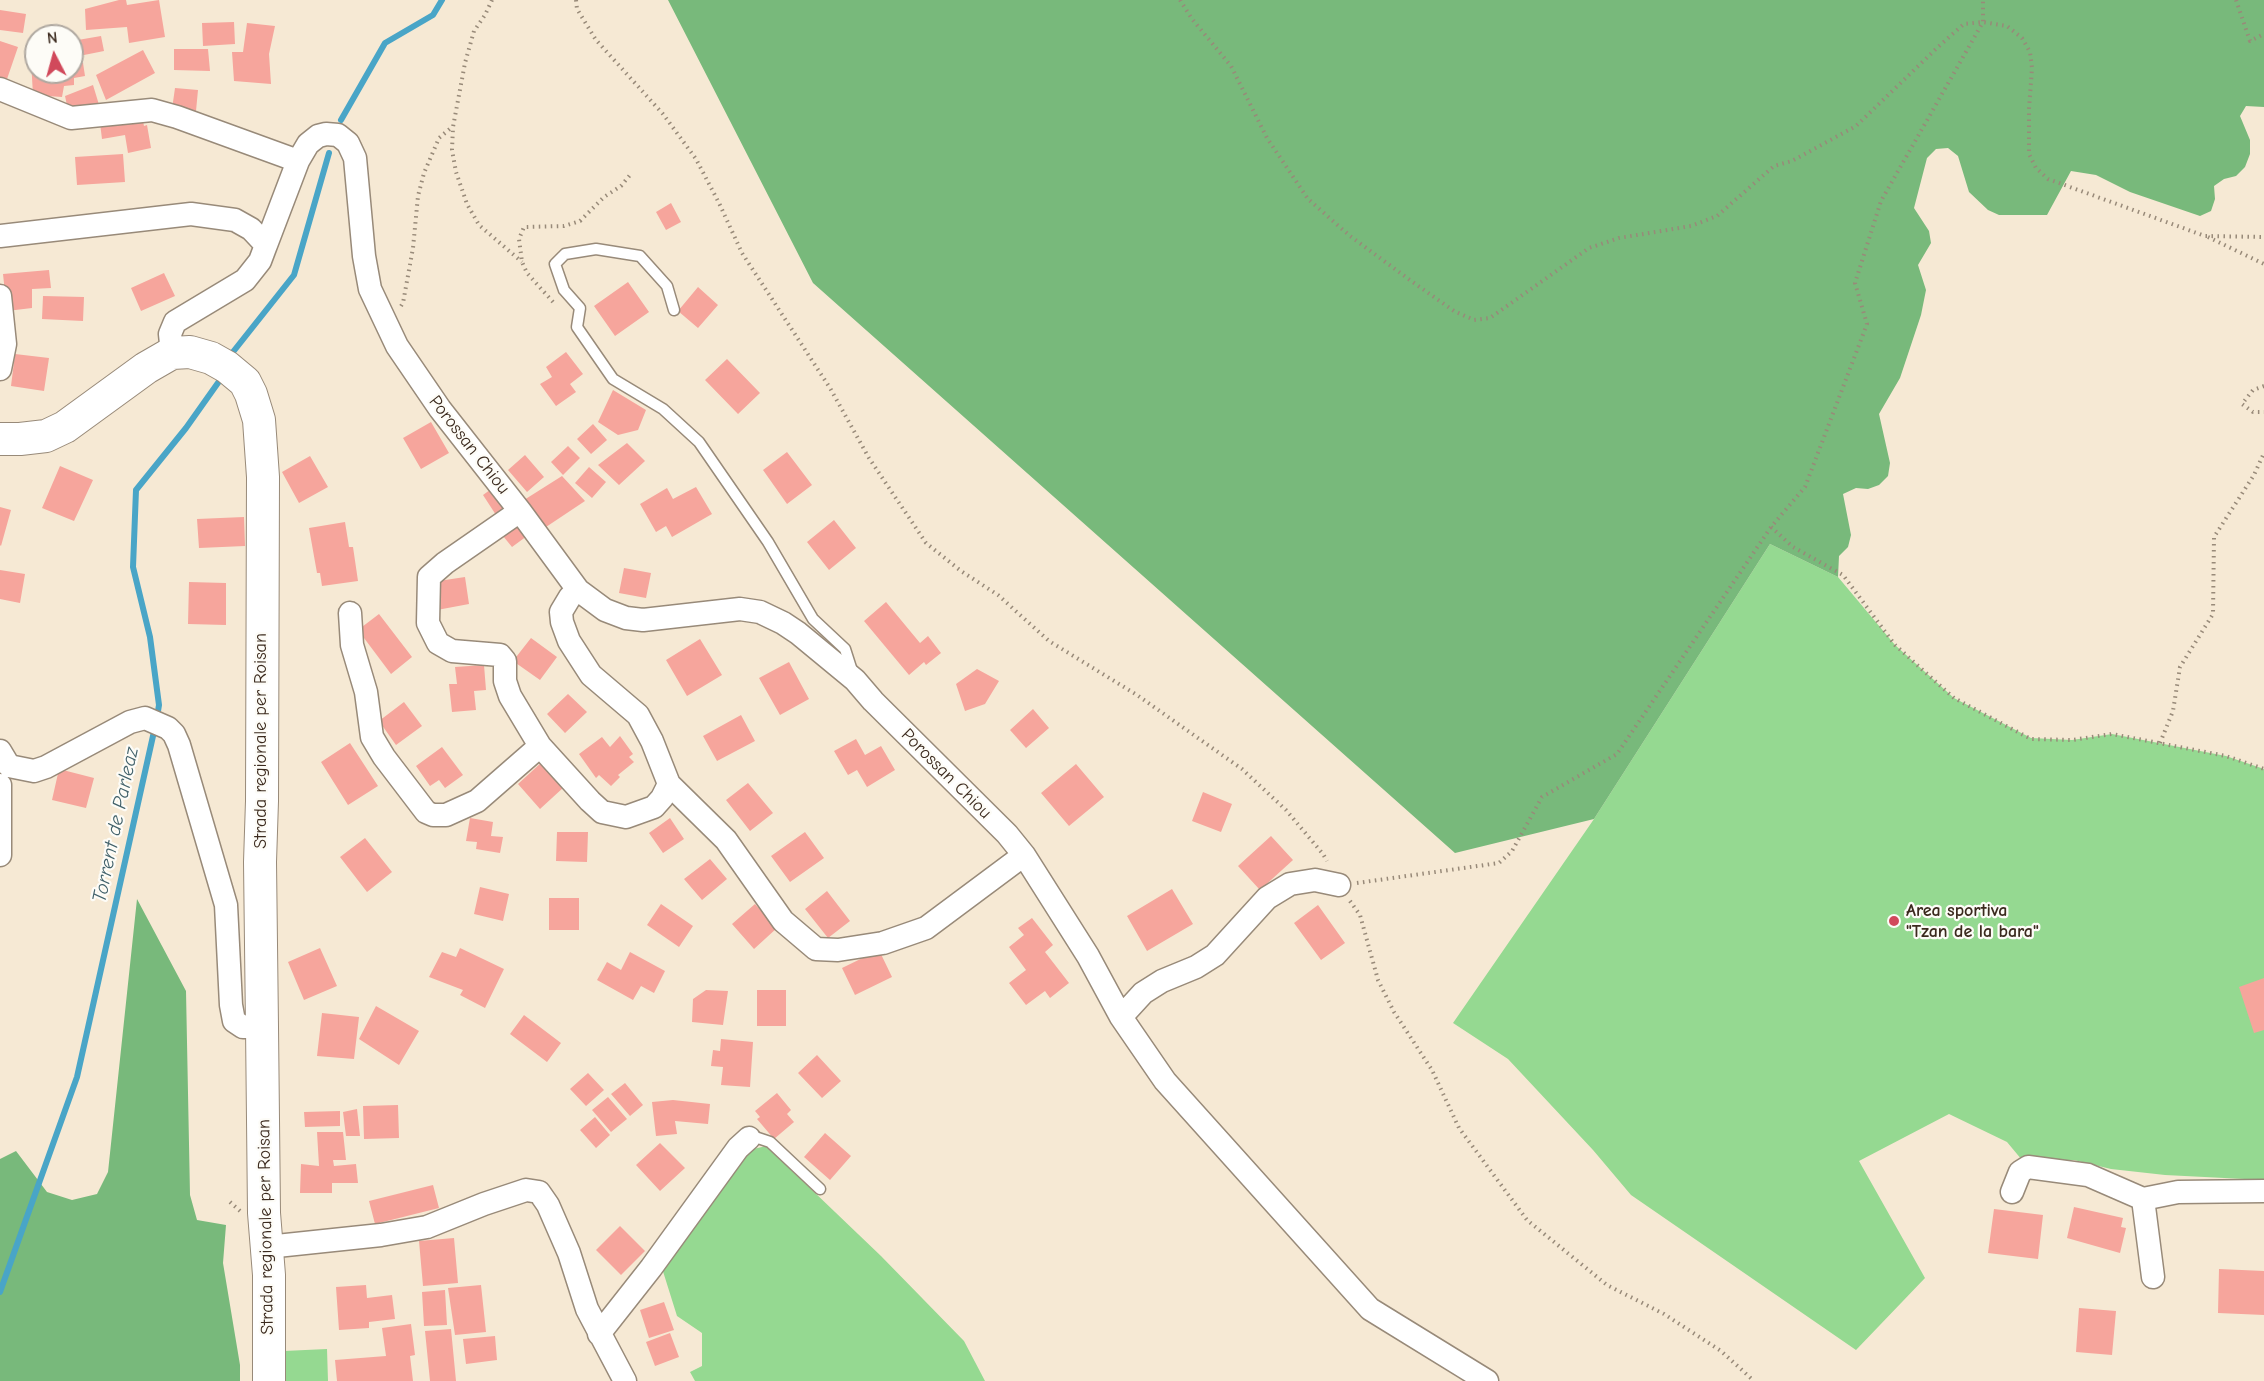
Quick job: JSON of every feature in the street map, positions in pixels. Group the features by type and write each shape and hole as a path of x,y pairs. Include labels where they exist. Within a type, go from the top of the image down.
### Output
{"main road":[{"name":"Strada regionale per Roisan","path":"172,353 190,352 211,358 228,367 244,382 251,394 259,420 263,477 260,862 264,1213 267,1247 269,1381"},
{"path":"0,439 46,436 65,427 146,368 172,353"}],"street":[{"path":"0,89 71,118 152,110 298,161"},
{"name":"Porossan Chiou","path":"172,353 170,334 175,322 245,280 260,261 298,161 309,144 318,136 338,135 348,143 355,158 364,256 370,289 385,324 397,346 440,409 578,590 605,610 626,618 643,620 740,609 760,612 798,633 855,680 873,701 1007,834 1029,863 1088,956 1121,1017 1165,1081 1370,1309 1487,1381"},
{"path":"0,236 191,214 235,220 251,229 267,245"},
{"path":"0,296 5,344 0,369"},
{"path":"520,511 445,563 429,577 428,623 438,643 452,651 501,655 505,661 505,681 510,696 540,746 602,812 626,817 654,807 669,784"},
{"path":"578,590 570,597 561,612 569,641 591,675 638,715 669,784 726,840 783,921 816,949 838,950 883,943 926,928 1029,863"},
{"path":"350,613 351,645 366,692 372,737 384,757 426,812 446,814 477,801 540,746"},
{"path":"0,855 2,770 34,771 46,767 130,722 145,718 168,728 179,745 226,905 231,1005 234,1021 243,1027 262,1027"},
{"path":"1121,1017 1143,993 1215,955 1267,898 1290,884 1316,880 1339,885"},
{"path":"599,1334 651,1268 738,1148 749,1138"},
{"path":"2012,1192 2020,1172 2028,1167 2088,1175 2143,1199 2178,1192 2264,1191"},
{"path":"267,1247 381,1235 427,1227 483,1203 526,1190 539,1192 548,1205 569,1253 587,1309 625,1381"},
{"path":"2143,1199 2153,1277"}],"lane":[{"name":"Porossan Chiou","path":"674,310 667,286 640,256 596,249 565,254 555,264 564,290 580,308 577,327 614,379 663,410 699,442 768,542 813,619 845,649 855,680"},
{"path":"749,1138 770,1142 820,1189"}],"path":[{"path":"492,0 474,31 465,63 453,127 452,150 456,172 467,204 479,225 522,262"},
{"path":"576,0 577,9 596,40 663,114 696,159 742,253 830,388 869,458 926,543 961,572 998,595 1049,641 1137,695 1242,769 1286,810 1323,854 1339,885 1360,915 1378,980 1394,1012 1432,1070 1459,1128 1527,1220 1607,1285 1664,1314 1721,1351 1754,1381"},
{"path":"1180,0 1192,19 1232,66 1267,138 1308,199 1350,236 1414,283 1454,311 1474,320 1490,318 1589,248 1619,238 1691,226 1717,216 1774,166 1792,161 1856,126 1964,24 1983,22 2007,26 2022,38 2030,52 2032,68 2029,154 2036,168 2048,179 2205,236 2264,264"},
{"path":"1339,885 1499,863 1512,851 1542,797 1617,753 1771,527 1804,487 1867,324 1855,283 1881,201 1983,22 1983,0"},
{"path":"2236,0 2250,41 2264,34"},
{"path":"385,324 403,303 413,248 418,196 424,172 439,138 453,127"},
{"path":"577,327 527,273 522,262 519,239 524,227 564,226 580,221 604,197 621,186 630,175"},
{"path":"2205,236 2264,237"},
{"path":"2264,386 2253,390 2242,404 2253,412 2264,412"},
{"path":"2160,743 2173,711 2180,667 2213,614 2214,537 2254,475 2264,453"},
{"path":"1771,527 1793,547 1843,575 1895,645 1954,698 2031,739 2072,740 2112,734 2226,756 2264,770"}],"green space":[{"path":"668,0 2264,0 2264,107 2246,106 2240,116 2250,140 2250,154 2245,167 2236,176 2224,179 2214,186 2215,199 2211,211 2200,216 2130,192 2096,175 2071,171 2047,215 1999,215 1988,210 1969,192 1958,156 1948,148 1936,149 1927,158 1914,208 1929,231 1931,243 1918,265 1926,290 1921,315 1900,378 1879,414 1890,463 1888,476 1879,485 1868,489 1856,488 1843,494 1851,535 1848,547 1839,556 1838,577 1770,544 1594,819 1455,853 813,283"},
{"name":"Area sportiva \"Tzan de la bara\"","path":"1770,544 1838,577 1895,645 1954,698 2031,738 2072,740 2112,734 2226,756 2264,769 2264,1180 2165,1175 2111,1169 2074,1160 2022,1160 2007,1142 1949,1114 1859,1161 1925,1278 1856,1350 1631,1195 1593,1150 1508,1059 1453,1023 1594,819"},
{"path":"137,899 186,991 190,1195 197,1220 226,1225 223,1263 240,1365 240,1381 0,1381 0,1159 16,1151 47,1192 72,1200 97,1194 108,1172"},
{"path":"766,1146 881,1256 964,1341 985,1381 695,1381 690,1372 702,1366 702,1333 677,1316 661,1265 745,1151"},
{"path":"327,1349 328,1381 285,1381 284,1351"}],"building":[{"path":"126,0 127,5 159,0 165,37 129,43 127,27 86,30 85,9"},
{"path":"0,10 26,14 23,33 0,30"},
{"path":"234,22 235,44 203,46 202,23"},
{"path":"247,23 275,26 269,54 271,84 234,81 232,52 243,52"},
{"path":"101,36 104,51 84,55 84,39"},
{"path":"0,41 18,47 7,79 0,77"},
{"path":"174,49 208,49 210,71 174,70"},
{"path":"143,50 155,73 106,100 96,75"},
{"path":"32,84 74,84 64,86 62,97 33,95"},
{"path":"93,85 100,108 68,110 65,96"},
{"path":"175,88 198,90 196,111 172,109"},
{"path":"142,116 144,126 147,125 151,148 128,153 125,135 102,139 100,123"},
{"path":"123,154 125,182 77,185 75,157"},
{"path":"671,203 681,222 666,230 656,212"},
{"path":"49,270 51,288 32,289 32,308 7,311 3,274"},
{"path":"164,273 175,296 141,311 131,288"},
{"path":"628,282 649,312 615,336 594,306"},
{"path":"698,287 718,305 698,328 678,311"},
{"path":"43,296 84,297 83,321 42,319"},
{"path":"566,352 583,374 570,384 576,392 556,406 540,384 552,377 546,367"},
{"path":"15,354 49,358 44,391 11,386"},
{"path":"727,359 760,393 738,414 705,380"},
{"path":"613,390 646,410 638,430 618,435 598,422"},
{"path":"431,422 449,453 421,469 403,438"},
{"path":"593,424 607,440 591,454 577,439"},
{"path":"627,443 645,461 619,485 598,465"},
{"path":"568,446 580,458 563,475 551,462"},
{"path":"787,452 812,485 787,504 763,470"},
{"path":"525,455 544,477 527,492 508,470"},
{"path":"310,456 328,487 299,503 282,472"},
{"path":"60,466 93,480 74,521 42,508"},
{"path":"589,467 606,482 592,498 575,483"},
{"path":"562,476 585,501 543,529 524,500"},
{"path":"494,487 508,508 496,515 483,495"},
{"path":"696,487 712,514 672,537 666,526 656,532 640,504 667,488 673,499"},
{"path":"0,507 11,510 1,546 0,545"},
{"path":"244,517 245,546 199,548 197,519"},
{"path":"834,520 856,548 829,570 807,542"},
{"path":"345,522 349,547 353,547 358,581 322,586 320,573 317,573 309,528"},
{"path":"518,525 527,536 512,547 503,536"},
{"path":"624,568 651,573 646,598 619,593"},
{"path":"0,570 25,574 20,603 0,599"},
{"path":"465,577 469,604 437,610 432,582"},
{"path":"189,582 226,583 226,625 188,624"},
{"path":"886,602 920,643 928,636 941,653 926,665 924,662 909,675 864,621"},
{"path":"379,614 412,657 391,674 358,630"},
{"path":"531,638 557,657 540,680 513,661"},
{"path":"700,639 722,675 687,696 666,660"},
{"path":"789,662 809,699 780,715 759,678"},
{"path":"484,665 486,690 474,691 476,710 452,712 449,684 457,684 455,667"},
{"path":"977,669 999,681 985,704 965,711 956,684"},
{"path":"568,694 587,712 565,733 547,714"},
{"path":"404,702 422,726 396,745 379,721"},
{"path":"1033,709 1049,728 1026,748 1010,730"},
{"path":"741,715 755,741 717,761 703,736"},
{"path":"620,736 633,754 629,757 634,762 618,775 620,777 611,786 599,775 596,778 579,754 602,737 610,747"},
{"path":"856,739 865,755 881,746 895,770 867,787 857,770 848,775 834,751"},
{"path":"350,743 378,786 348,805 321,762"},
{"path":"442,747 463,775 445,788 439,780 430,786 416,766"},
{"path":"542,762 564,787 540,809 518,784"},
{"path":"1076,764 1104,797 1069,826 1041,793"},
{"path":"59,769 94,778 86,808 52,800"},
{"path":"748,783 773,813 750,831 726,800"},
{"path":"1203,792 1232,804 1221,832 1192,821"},
{"path":"470,818 493,822 491,836 503,837 500,853 476,849 477,842 466,841"},
{"path":"670,818 684,839 663,853 649,833"},
{"path":"557,832 588,832 587,862 556,861"},
{"path":"805,832 824,858 790,882 771,856"},
{"path":"1271,836 1293,860 1260,890 1238,866"},
{"path":"365,838 392,872 367,892 340,857"},
{"path":"710,859 727,879 702,900 684,879"},
{"path":"480,887 509,894 503,921 474,914"},
{"path":"1172,889 1193,924 1147,951 1127,916"},
{"path":"827,891 850,921 828,938 805,909"},
{"path":"549,898 579,898 579,930 549,930"},
{"path":"661,904 693,926 679,947 647,925"},
{"path":"755,904 777,928 754,949 732,924"},
{"path":"1318,905 1345,943 1321,960 1294,923"},
{"path":"1032,918 1053,945 1045,952 1069,983 1050,998 1045,991 1026,1005 1009,983 1026,970 1009,947 1024,935 1018,928"},
{"path":"320,948 337,986 304,1000 288,962"},
{"path":"460,948 504,969 485,1008 460,995 463,990 429,977 442,952 456,957"},
{"path":"879,950 892,977 855,995 842,968"},
{"path":"630,952 665,971 654,993 641,986 633,1000 597,980 607,962 621,970"},
{"path":"2264,978 2264,1030 2254,1033 2239,987"},
{"path":"706,990 728,991 723,1025 692,1022 693,999"},
{"path":"757,990 786,990 786,1026 757,1026"},
{"path":"376,1006 419,1031 399,1065 359,1039"},
{"path":"322,1013 359,1017 354,1059 317,1056"},
{"path":"524,1015 561,1043 547,1062 510,1034"},
{"path":"721,1039 753,1042 750,1087 721,1085 723,1067 711,1066 713,1050 720,1051"},
{"path":"817,1055 841,1081 822,1098 798,1073"},
{"path":"588,1073 604,1090 586,1106 570,1089"},
{"path":"625,1083 643,1105 630,1116 611,1094"},
{"path":"777,1093 791,1110 787,1114 794,1122 774,1139 757,1119 760,1117 755,1111"},
{"path":"608,1097 627,1119 611,1132 592,1110"},
{"path":"673,1100 710,1104 708,1124 675,1121 677,1134 656,1136 652,1102"},
{"path":"398,1105 399,1138 364,1139 363,1106"},
{"path":"357,1109 360,1136 346,1136 343,1112"},
{"path":"340,1111 340,1126 305,1127 304,1112"},
{"path":"595,1117 610,1135 596,1148 580,1130"},
{"path":"317,1132 343,1132 346,1160 333,1160 334,1166 356,1164 358,1183 332,1183 332,1193 300,1193 301,1164 319,1166"},
{"path":"825,1133 851,1156 830,1180 804,1157"},
{"path":"660,1143 685,1168 660,1191 636,1165"},
{"path":"433,1185 439,1208 375,1224 369,1201"},
{"path":"2074,1207 2123,1218 2121,1227 2126,1228 2120,1253 2067,1238"},
{"path":"1994,1209 2043,1215 2038,1259 1988,1253"},
{"path":"620,1226 645,1251 621,1275 596,1250"},
{"path":"454,1238 458,1283 423,1286 419,1241"},
{"path":"2219,1269 2264,1271 2264,1315 2218,1313"},
{"path":"366,1285 367,1298 392,1295 395,1319 369,1322 369,1328 339,1330 336,1287"},
{"path":"481,1285 486,1332 455,1335 448,1288"},
{"path":"445,1290 447,1325 424,1326 422,1292"},
{"path":"664,1302 674,1330 649,1338 640,1310"},
{"path":"2079,1308 2116,1311 2112,1355 2076,1352"},
{"path":"411,1324 415,1355 410,1356 413,1381 337,1381 335,1360 386,1356 382,1328"},
{"path":"451,1329 456,1381 430,1381 425,1331"},
{"path":"670,1333 679,1357 655,1366 646,1342"},
{"path":"495,1336 497,1360 466,1364 463,1339"}],"waterway":[{"name":"Torrent de Parleaz","path":"341,120 385,43 433,15 442,0"},
{"name":"Torrent de Parleaz","path":"229,357 294,275 329,153"},
{"name":"Torrent de Parleaz","path":"157,717 159,705 150,637 133,567 136,490 186,428 220,380"},
{"name":"Torrent de Parleaz","path":"0,1292 77,1077 155,727"}],"place":[{"name":"Area sportiva \"Tzan de la bara\"","path":"1894,921"}]}
